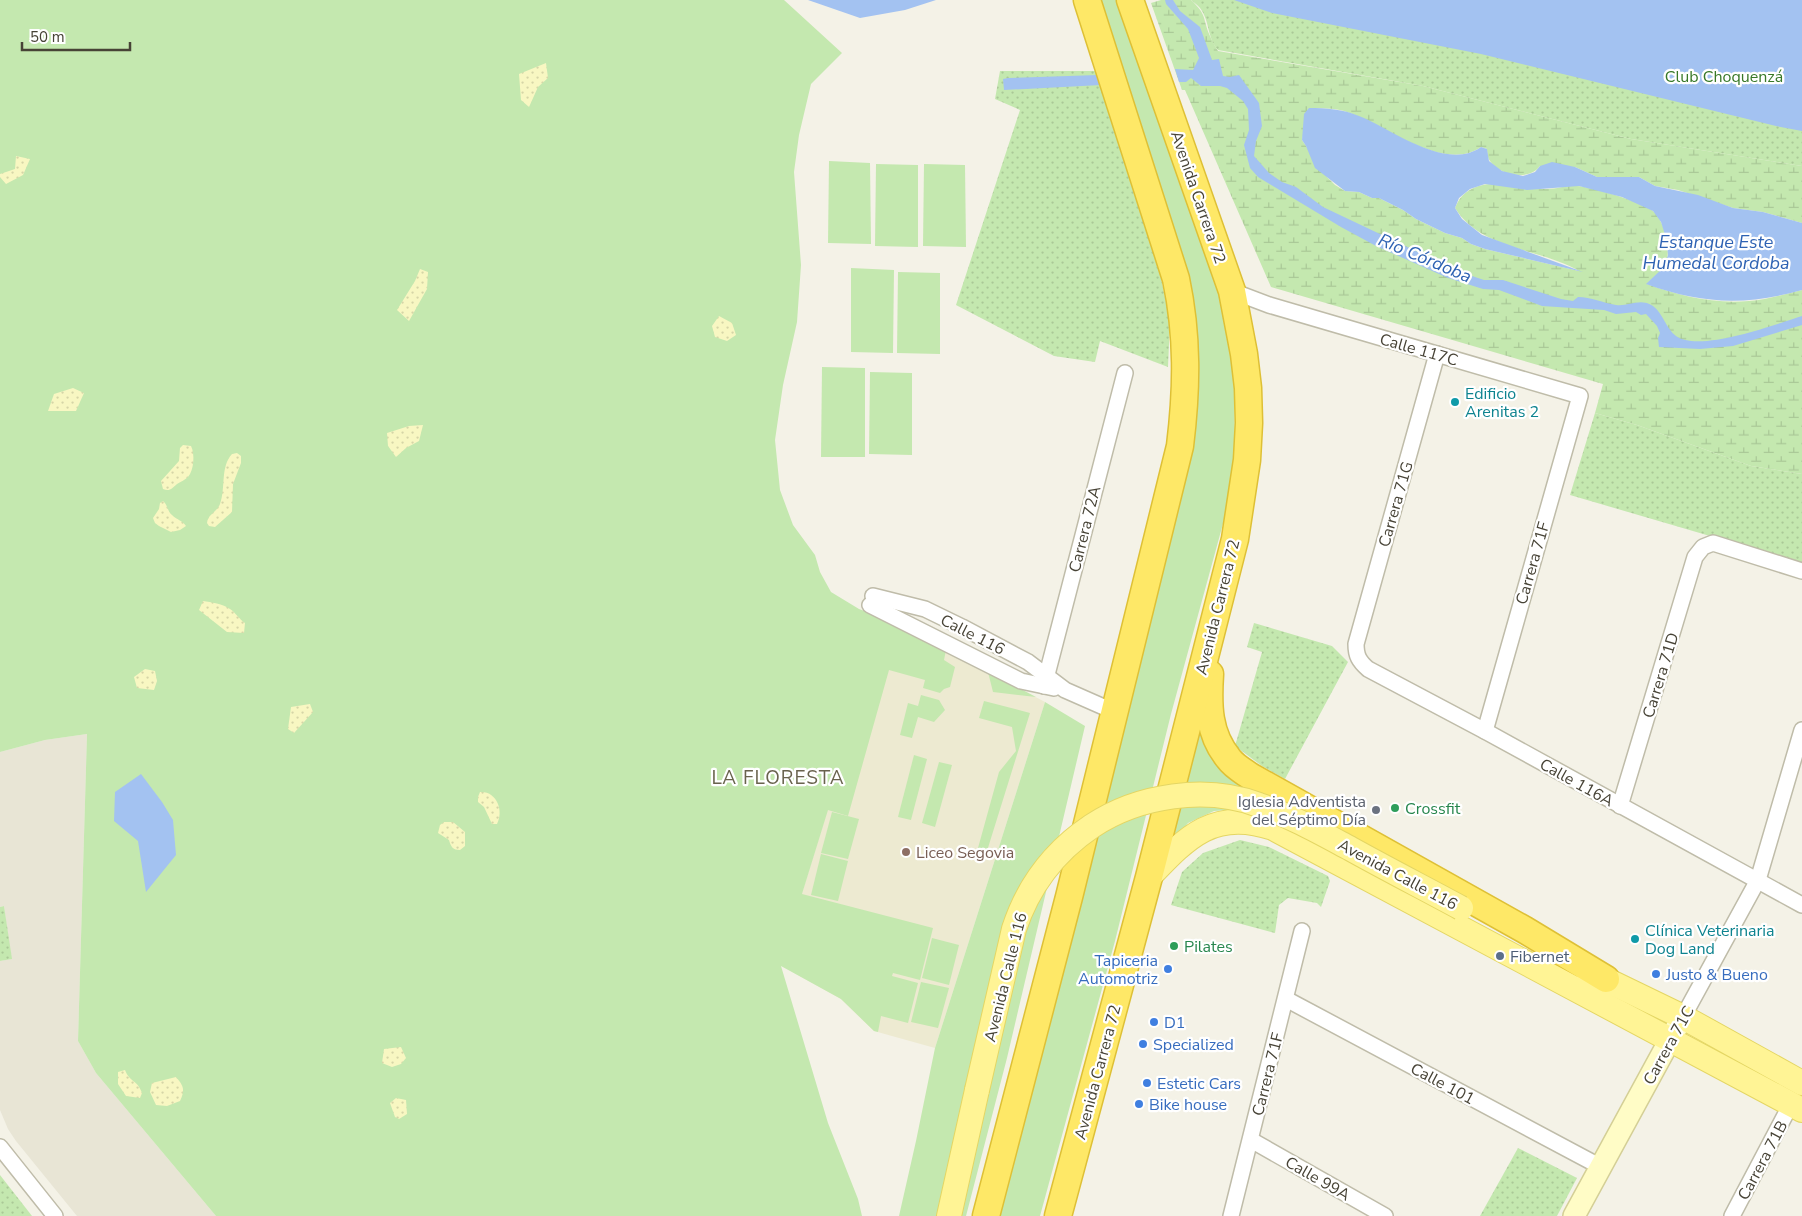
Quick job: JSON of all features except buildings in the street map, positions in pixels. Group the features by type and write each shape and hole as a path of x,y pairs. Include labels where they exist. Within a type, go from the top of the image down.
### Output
{"highway":[{"path":"986,1216 1069,897 1180,446 1186,395 1183,318 1176,279 1087,0"},
{"name":"Avenida Carrera 72","path":"1058,1216 1149,876 1234,539 1247,460 1248,388 1232,291 1130,0"},
{"path":"1212,622 1210,723 1215,739 1229,760 1250,776 1525,930 1606,979"}],"main road":[{"name":"Avenida Calle 116","path":"949,1216 1014,929 1020,911 1052,860 1082,833 1121,811 1157,800 1204,795 1237,798 1258,804 1291,818 1461,908 1683,1017 1798,1099"},
{"name":"Avenida Calle 116","path":"1149,876 1175,850 1195,835 1210,827 1230,821 1247,821 1262,825 1671,1039 1798,1099"}],"street":[{"name":"Calle 117C","path":"1232,291 1258,301 1580,396"},
{"path":"1238,320 1258,301"},
{"name":"Carrera 71G","path":"1356,655 1356,644 1437,354"},
{"name":"Carrera 72A","path":"1045,681 1125,373"},
{"name":"Carrera 71F","path":"1485,731 1580,396"},
{"name":"Carrera 71D","path":"1620,806 1695,558 1703,547 1713,543 1802,571"},
{"name":"Calle 116","path":"1045,681 1021,681 871,600 925,609 1028,662 1045,681 1115,712"},
{"name":"Calle 116A","path":"1356,655 1360,663 1368,669 1802,904"},
{"name":"Carrera 71C","path":"1574,1216 1758,880 1802,730"},
{"name":"Carrera 71F","path":"1231,1216 1252,1140 1302,931"},
{"name":"Calle 101","path":"1286,999 1601,1167"},
{"name":"Carrera 71B","path":"1732,1216 1798,1099"},
{"name":"Calle 99A","path":"1252,1140 1385,1216"},
{"path":"0,1147 56,1216"}],"shaded area":[{"name":"Liceo Segovia","path":"886,619 1045,702 935,1048 874,1031 841,999 780,965"},
{"path":"87,734 78,1041 96,1073 216,1216 77,1216 16,1141 8,1129 0,1110 0,961 11,959 4,906 0,907 0,752 45,740"}],"green space":[{"path":"0,0 784,0 842,53 811,84 799,135 794,172 801,265 797,322 783,385 775,440 780,490 793,525 815,555 820,572 831,592 859,609 886,619 946,650 944,660 955,667 950,687 940,693 923,688 925,680 889,670 848,816 828,810 802,894 933,928 920,980 893,973 892,976 918,983 908,1023 881,1016 878,1032 874,1031 841,999 781,966 828,1123 858,1199 862,1216 216,1216 96,1073 78,1041 87,734 45,740 0,752"},
{"path":"1101,0 1119,0 1223,296 1234,368 1235,452 1227,509 1171,714 1115,941 1040,1216 998,1216 1189,460 1154,170"},
{"path":"1161,0 1191,0 1202,14 1218,51 1423,86 1631,139 1802,166 1802,223 1763,212 1733,208 1678,190 1655,186 1639,177 1597,177 1575,167 1540,166 1529,174 1515,175 1500,170 1495,166 1490,161 1487,149 1481,147 1465,154 1448,154 1431,150 1412,143 1359,117 1335,109 1309,108 1302,140 1327,177 1345,191 1359,192 1372,198 1379,198 1445,233 1462,238 1471,244 1485,249 1579,271 1564,263 1495,240 1466,222 1455,208 1466,193 1473,188 1483,185 1497,184 1540,189 1577,186 1628,199 1647,207 1658,218 1663,226 1666,238 1667,259 1661,270 1647,284 1684,295 1736,302 1769,298 1802,290 1802,474 1751,466 1637,425 1595,413 1603,384 1271,287 1185,90 1182,90 1151,3"},
{"name":"Club Choquenzá","path":"1191,0 1802,0 1802,166 1631,139 1423,86 1218,50 1214,45 1203,13"},
{"path":"1000,71 1097,71 1160,273 1170,321 1168,367 1100,341 1095,362 1054,356 956,305 1020,110 995,99"},
{"path":"829,161 870,163 871,244 828,243"},
{"path":"876,164 918,165 918,247 875,246"},
{"path":"924,164 965,165 966,247 923,246"},
{"path":"851,268 894,270 893,353 851,352"},
{"path":"898,272 940,273 940,354 897,353"},
{"path":"822,367 865,368 865,457 821,457"},
{"path":"870,372 912,373 912,455 869,454"},
{"path":"1595,413 1637,425 1751,466 1802,474 1802,563 1570,495"},
{"path":"1254,623 1332,646 1348,662 1285,779 1262,766 1235,746 1262,652 1247,647"},
{"path":"988,672 1036,697 993,692"},
{"path":"921,695 939,700 945,710 934,722 918,717 912,738 900,735 908,703 918,706"},
{"path":"984,701 1030,713 987,851 978,848 999,772 1016,751 1012,727 979,718"},
{"path":"1045,702 1085,726 1007,1058 966,1216 899,1216 935,1048"},
{"path":"1201,722 1247,785 1241,809 1214,811 1188,823 1172,843"},
{"path":"914,755 927,759 911,820 898,817"},
{"path":"939,762 952,765 935,827 922,823"},
{"path":"832,812 859,819 848,859 821,853"},
{"path":"1240,840 1269,847 1328,876 1330,881 1321,907 1317,903 1288,898 1279,905 1275,933 1171,905 1182,872 1203,853"},
{"path":"821,854 848,861 838,901 811,895"},
{"path":"4,906 12,959 0,961 0,907"},
{"path":"932,938 959,945 949,985 922,978"},
{"path":"921,982 949,988 938,1028 911,1022"},
{"path":"1518,1148 1577,1178 1557,1216 1480,1216"},
{"path":"0,1175 32,1216 0,1216"}],"sand":[{"path":"546,63 548,78 538,87 529,107 521,100 519,74"},
{"path":"16,156 30,159 23,175 6,184 0,177 0,174 15,169"},
{"path":"420,269 428,272 427,289 409,321 397,310 415,281"},
{"path":"719,316 732,323 736,335 727,341 715,337 712,326"},
{"path":"73,388 84,393 76,411 48,411 54,394"},
{"path":"423,425 419,441 406,448 396,457 388,446 387,433 409,426"},
{"path":"183,445 191,446 193,453 192,470 187,478 171,489 163,489 161,481 179,461 180,448"},
{"path":"237,453 241,456 241,463 233,484 232,512 215,527 209,526 208,520 219,507 222,498 228,459 232,454"},
{"path":"163,501 170,513 186,526 171,532 155,523 153,518 159,509 160,503"},
{"path":"203,601 227,607 245,623 244,633 227,632 199,610"},
{"path":"145,669 155,671 157,681 154,690 137,688 134,677"},
{"path":"310,704 313,712 294,733 288,729 291,707"},
{"path":"480,792 491,795 498,803 500,813 497,824 492,824 484,807 478,802"},
{"path":"444,822 453,822 465,832 465,846 460,850 454,849 449,840 438,833 440,825"},
{"path":"401,1047 406,1058 401,1064 392,1067 382,1063 384,1049"},
{"path":"125,1070 140,1089 142,1093 140,1098 126,1096 118,1084 118,1072"},
{"path":"176,1077 183,1088 180,1101 167,1106 156,1105 150,1092 152,1083"},
{"path":"396,1098 406,1100 407,1114 399,1119 395,1117 390,1103"}],"water":[{"path":"808,0 936,0 905,10 860,18"},
{"name":"Río Córdoba","path":"1165,0 1173,0 1180,11 1200,27 1212,60 1219,59 1223,76 1239,75 1259,103 1262,126 1256,141 1254,156 1269,173 1282,182 1296,187 1323,207 1460,272 1484,280 1503,280 1561,299 1573,301 1578,297 1616,305 1639,302 1648,303 1656,309 1676,336 1687,340 1719,339 1802,316 1802,325 1733,346 1700,349 1659,347 1658,338 1660,333 1657,326 1646,314 1641,315 1636,312 1616,314 1604,310 1542,306 1499,290 1483,289 1448,278 1376,246 1258,177 1250,168 1244,145 1249,130 1248,109 1243,101 1227,88 1201,86 1191,78 1186,82 1179,82 1175,69 1193,70 1199,58 1188,29 1166,4"},
{"path":"1234,0 1802,0 1802,131 1481,54 1272,13"},
{"path":"1098,75 1101,85 1004,90 1003,79 1008,78"},
{"name":"Estanque Este Humedal Cordoba","path":"1309,108 1334,109 1353,114 1419,146 1436,152 1452,155 1467,153 1481,147 1487,149 1489,161 1502,171 1523,176 1535,172 1540,166 1552,162 1575,167 1597,177 1639,177 1655,186 1698,195 1733,208 1763,212 1802,223 1802,290 1761,299 1724,300 1686,296 1646,284 1664,267 1668,255 1666,238 1661,222 1653,211 1622,197 1579,186 1527,190 1485,184 1470,189 1459,198 1455,208 1462,219 1482,235 1583,272 1471,244 1462,238 1445,233 1416,219 1379,198 1372,198 1359,192 1345,191 1315,168 1302,140 1304,114"},
{"path":"141,774 173,820 176,855 146,892 138,841 114,821 115,792"}],"place":[{"name":"Edificio Arenitas 2","path":"1455,402"},
{"name":"Crossfit","path":"1395,808"},
{"name":"Iglesia Adventista del Séptimo Día","path":"1376,810"},
{"name":"Liceo Segovia","path":"906,852"},
{"name":"Clínica Veterinaria Dog Land","path":"1635,939"},
{"name":"Pilates","path":"1174,946"},
{"name":"Fibernet","path":"1500,956"},
{"name":"Tapiceria Automotriz","path":"1168,969"},
{"name":"Justo & Bueno","path":"1656,974"},
{"name":"D1","path":"1154,1022"},
{"name":"Specialized","path":"1143,1044"},
{"name":"Estetic Cars","path":"1147,1083"},
{"name":"Bike house","path":"1139,1104"}],"district":[{"name":"LA FLORESTA","path":"778,777"}]}
